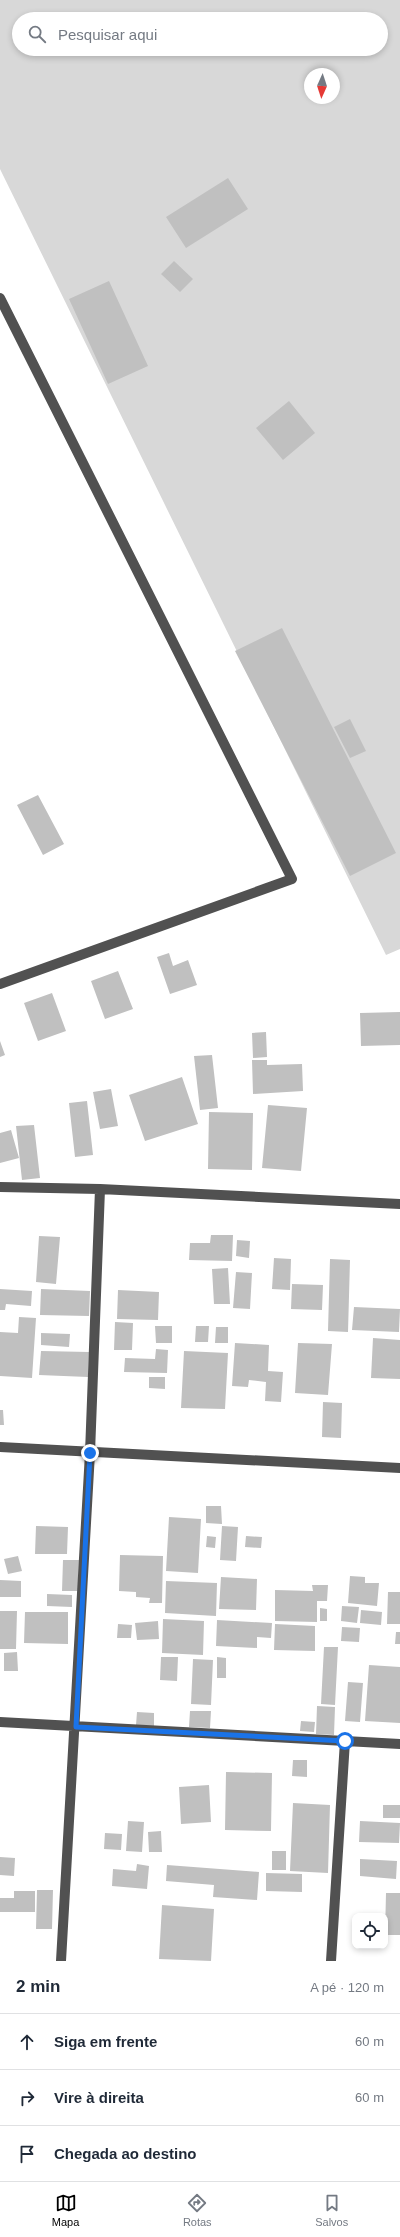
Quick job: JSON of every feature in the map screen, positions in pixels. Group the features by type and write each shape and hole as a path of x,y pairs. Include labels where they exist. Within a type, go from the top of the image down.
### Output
{"street":[{"path":"0,298 292,879 0,984"},
{"path":"0,1187 100,1189 400,1204"},
{"path":"61,1961 76,1727 90,1453 100,1189"},
{"path":"0,1447 90,1453 400,1468"},
{"path":"0,1722 400,1744"},
{"path":"331,1961 345,1741"}],"shaded area":[{"path":"0,0 400,0 400,949 386,955 0,169"}],"building":[{"path":"228,178 248,209 186,248 166,217"},
{"path":"174,261 193,279 180,292 161,274"},
{"path":"109,281 148,366 108,384 69,299"},
{"path":"289,401 315,433 283,460 256,428"},
{"path":"282,628 396,853 350,876 235,651"},
{"path":"350,719 366,751 350,758 334,727"},
{"path":"38,795 64,844 43,855 17,805"},
{"path":"169,953 173,966 188,960 197,985 170,994 157,957"},
{"path":"118,971 133,1009 105,1019 91,981"},
{"path":"52,993 66,1031 38,1041 24,1003"},
{"path":"400,1012 400,1045 361,1046 360,1013"},
{"path":"266,1032 267,1057 253,1058 252,1033"},
{"path":"0,1041 5,1055 0,1057"},
{"path":"212,1055 218,1108 200,1110 194,1056"},
{"path":"252,1060 267,1060 267,1065 302,1064 303,1091 253,1094"},
{"path":"182,1077 198,1124 145,1141 129,1095"},
{"path":"111,1089 118,1126 100,1129 93,1092"},
{"path":"87,1101 93,1155 75,1157 69,1103"},
{"path":"268,1105 307,1108 301,1171 262,1168"},
{"path":"209,1112 253,1113 252,1170 208,1169"},
{"path":"34,1125 40,1178 22,1180 16,1126"},
{"path":"11,1130 19,1158 0,1163 0,1133"},
{"path":"211,1235 233,1235 232,1261 189,1260 190,1243 210,1243"},
{"path":"39,1236 60,1237 56,1284 36,1282"},
{"path":"237,1240 250,1241 249,1258 236,1256"},
{"path":"274,1258 291,1259 290,1290 272,1289"},
{"path":"330,1259 350,1260 348,1332 328,1331"},
{"path":"228,1268 230,1304 214,1304 212,1269"},
{"path":"236,1272 252,1273 250,1309 233,1308"},
{"path":"292,1284 323,1285 322,1310 291,1309"},
{"path":"0,1289 32,1291 31,1306 6,1304 5,1310 0,1310"},
{"path":"41,1289 90,1291 89,1316 40,1315"},
{"path":"118,1290 159,1292 158,1320 117,1319"},
{"path":"354,1307 400,1309 399,1332 352,1330"},
{"path":"19,1317 36,1318 32,1378 0,1376 0,1332 18,1333"},
{"path":"115,1322 133,1323 132,1350 114,1350"},
{"path":"155,1326 172,1326 172,1343 156,1343"},
{"path":"196,1326 209,1326 208,1342 195,1342"},
{"path":"216,1327 228,1327 228,1343 215,1343"},
{"path":"41,1333 70,1334 69,1347 41,1345"},
{"path":"373,1338 400,1340 400,1379 371,1378"},
{"path":"235,1343 269,1345 268,1371 283,1372 281,1402 265,1401 266,1382 249,1380 248,1387 232,1386"},
{"path":"298,1343 332,1344 328,1395 295,1393"},
{"path":"156,1349 168,1350 167,1373 124,1372 125,1358 155,1359"},
{"path":"41,1351 89,1352 88,1377 39,1375"},
{"path":"184,1351 228,1353 225,1409 181,1408"},
{"path":"149,1377 165,1377 165,1389 149,1388"},
{"path":"323,1402 342,1403 341,1438 322,1437"},
{"path":"0,1410 3,1410 4,1425 0,1425"},
{"path":"206,1506 221,1506 222,1524 206,1523"},
{"path":"169,1517 201,1519 198,1573 166,1571"},
{"path":"36,1526 68,1527 67,1554 35,1554"},
{"path":"222,1526 238,1527 236,1561 220,1560"},
{"path":"207,1536 216,1537 215,1548 206,1547"},
{"path":"246,1536 262,1537 261,1548 245,1547"},
{"path":"120,1555 163,1556 162,1603 149,1603 150,1598 136,1597 136,1592 119,1591"},
{"path":"18,1556 22,1571 8,1574 4,1559"},
{"path":"63,1560 79,1560 78,1591 62,1591"},
{"path":"350,1576 365,1577 365,1583 379,1583 377,1606 348,1603"},
{"path":"221,1577 257,1579 256,1610 219,1609"},
{"path":"0,1580 21,1581 21,1597 0,1597"},
{"path":"166,1581 217,1583 216,1616 165,1613"},
{"path":"312,1585 328,1585 327,1601 317,1601 317,1622 275,1621 275,1590 313,1591"},
{"path":"388,1592 400,1592 400,1624 387,1624"},
{"path":"47,1594 72,1595 72,1607 47,1606"},
{"path":"342,1606 359,1607 357,1623 341,1621"},
{"path":"320,1608 327,1609 327,1621 320,1621"},
{"path":"361,1610 382,1612 381,1625 360,1623"},
{"path":"0,1611 17,1611 16,1649 0,1649"},
{"path":"25,1612 68,1612 68,1644 24,1643"},
{"path":"163,1619 204,1621 203,1655 162,1653"},
{"path":"217,1620 272,1623 271,1638 257,1637 257,1648 216,1646"},
{"path":"158,1621 159,1639 137,1640 135,1623"},
{"path":"118,1624 132,1625 131,1638 117,1638"},
{"path":"275,1624 315,1626 315,1651 274,1650"},
{"path":"342,1627 360,1628 359,1642 341,1641"},
{"path":"396,1632 400,1632 400,1644 395,1644"},
{"path":"324,1647 338,1647 335,1705 321,1704"},
{"path":"17,1652 18,1671 4,1671 4,1653"},
{"path":"161,1657 178,1657 177,1681 160,1680"},
{"path":"217,1657 226,1658 226,1678 217,1678"},
{"path":"193,1659 213,1660 211,1705 191,1704"},
{"path":"369,1665 400,1667 400,1723 365,1721"},
{"path":"348,1682 363,1683 360,1722 345,1721"},
{"path":"317,1706 335,1707 334,1735 316,1734"},
{"path":"190,1711 211,1711 210,1728 189,1727"},
{"path":"137,1712 154,1713 154,1726 136,1725"},
{"path":"301,1721 315,1722 314,1732 300,1731"},
{"path":"293,1760 307,1760 307,1777 292,1776"},
{"path":"226,1772 272,1773 271,1831 225,1830"},
{"path":"209,1785 211,1822 181,1824 179,1787"},
{"path":"293,1803 330,1805 328,1873 290,1871"},
{"path":"383,1805 400,1805 400,1818 383,1818"},
{"path":"128,1821 144,1822 142,1852 126,1851"},
{"path":"360,1821 400,1823 399,1843 359,1842"},
{"path":"161,1831 162,1852 149,1852 148,1832"},
{"path":"105,1833 122,1834 121,1850 104,1849"},
{"path":"272,1851 286,1851 286,1870 272,1870"},
{"path":"0,1857 15,1858 14,1876 0,1875"},
{"path":"360,1859 397,1861 396,1879 360,1876"},
{"path":"137,1864 149,1866 147,1889 112,1886 113,1869 136,1871"},
{"path":"167,1865 259,1872 257,1900 213,1897 214,1885 166,1881"},
{"path":"266,1873 302,1874 302,1892 266,1891"},
{"path":"37,1890 53,1890 52,1929 36,1929"},
{"path":"14,1891 35,1891 35,1912 0,1912 0,1898 14,1898"},
{"path":"386,1893 400,1893 400,1935 388,1935 388,1913 386,1913"},
{"path":"162,1905 214,1909 211,1961 159,1959"}],"route":[{"path":"90,1453 76,1727 345,1741"}]}
